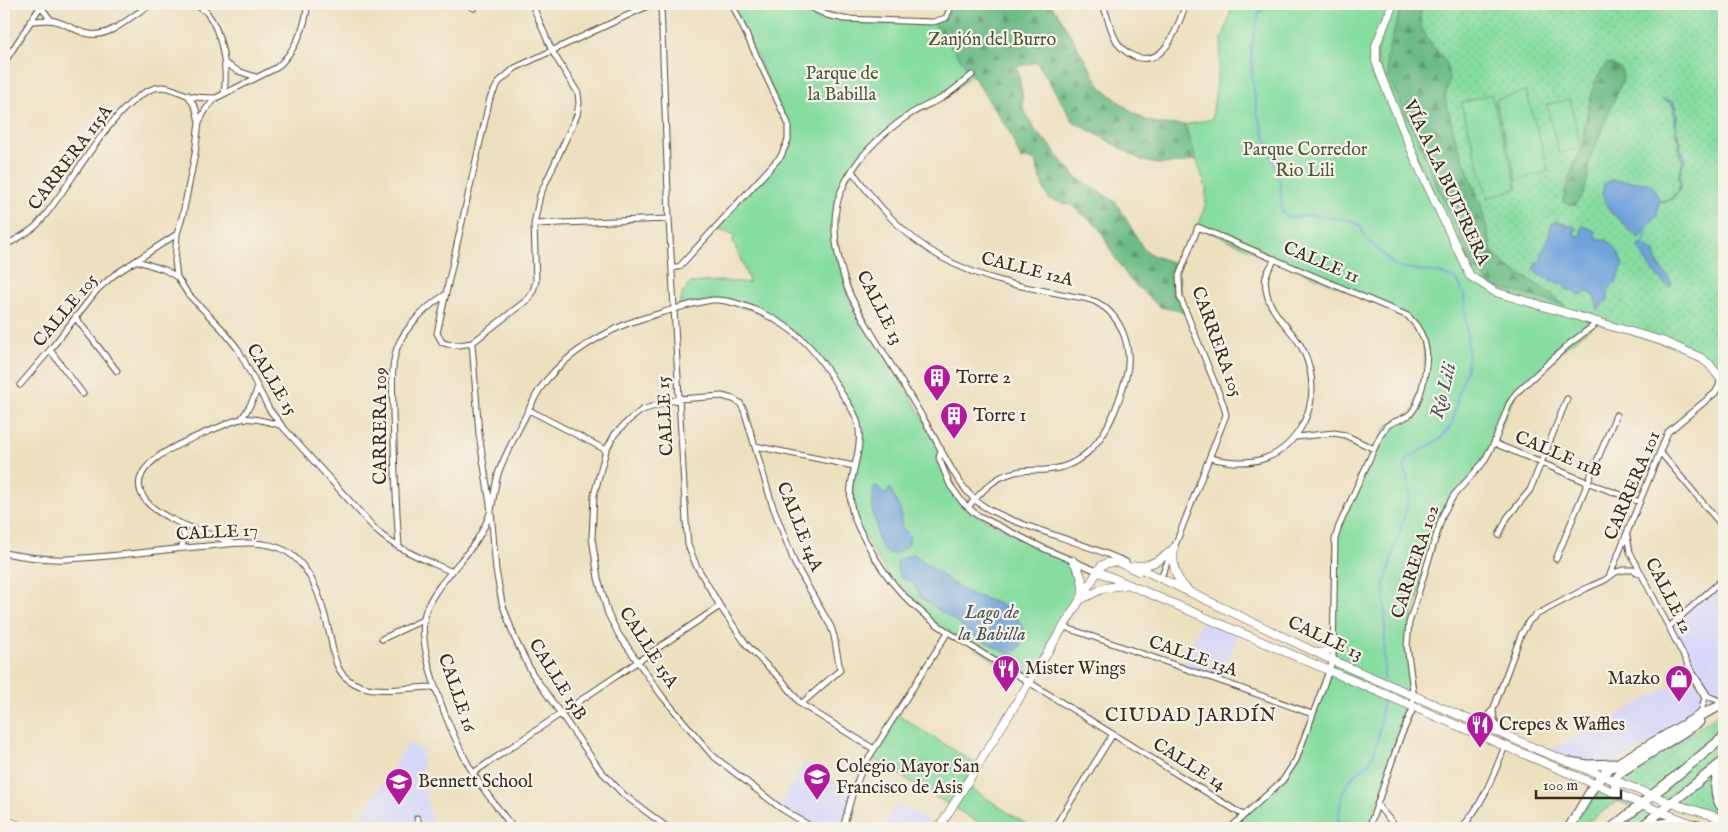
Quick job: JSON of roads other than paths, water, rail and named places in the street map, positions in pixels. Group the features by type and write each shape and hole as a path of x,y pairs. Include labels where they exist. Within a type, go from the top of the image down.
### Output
{"main road":[{"name":"VÍA A LA BUITRERA","path":"1393,4 1376,45 1376,61 1417,163 1467,271 1474,280 1494,292 1597,323"},
{"path":"1597,323 1662,341 1687,351 1709,364 1723,384"},
{"path":"1135,566 1152,564 1174,548"},
{"path":"1174,548 1175,572 1183,586 1192,594"},
{"path":"1073,561 1078,568 1083,584 1081,601"},
{"path":"939,828 1081,601 1097,571 1104,564 1112,561 1137,572 1144,571"},
{"name":"CALLE 13","path":"1135,566 1144,571 1154,586 1330,671 1641,804 1700,827"},
{"name":"CALLE 13","path":"1097,571 1130,586 1154,586 1192,594 1363,674 1601,776 1671,803 1724,820"},
{"path":"1081,601 1095,591 1104,588 1130,586"},
{"path":"1318,653 1328,651 1332,646 1333,640"},
{"path":"1569,828 1595,784 1615,764 1724,703"},
{"path":"1618,794 1614,780 1619,773 1702,720 1714,709"},
{"path":"1612,828 1724,737"},
{"path":"1569,762 1592,766 1615,764"},
{"path":"1640,828 1723,763"},
{"path":"1723,763 1716,778 1715,787 1716,796 1724,810"},
{"path":"4,820 25,828"},
{"path":"1646,828 1674,823 1700,827"}],"street":[{"path":"30,21 51,20 86,34 98,34 111,31 144,7 154,4"},
{"path":"194,4 206,12 214,25 226,64 224,93"},
{"path":"199,122 206,109 216,98 276,68 285,61 302,28 307,4"},
{"path":"467,4 474,8 476,4"},
{"path":"532,4 552,51 578,93 579,103 577,115 540,194 534,224 536,281 527,300 472,343 446,344 438,338 437,334 490,98 499,82 515,68 552,51 652,4"},
{"name":"CALLE 15","path":"661,4 668,220 688,545 696,565 720,606 746,644 782,680 801,704 874,749"},
{"path":"672,269 680,266 781,156 788,140 788,123 732,4"},
{"path":"803,4 827,15 844,19 933,22 946,18 950,9 949,4"},
{"path":"1103,4 1116,41 1128,54 1138,58 1164,52 1186,4"},
{"path":"4,63 41,5 51,20"},
{"path":"226,64 238,71 256,77"},
{"path":"852,171 885,134 910,114 941,98 972,75"},
{"name":"CARRERA 115A","path":"4,246 35,227 107,129 133,101 145,92 160,87 175,89 202,99 216,98"},
{"path":"177,277 175,261 177,234 195,154 199,122 196,109 188,95"},
{"name":"CALLE 12A","path":"852,171 890,218 940,256 982,276 1096,302 1113,317 1126,338 1129,352 1128,369 1122,389 1111,420 1093,447 1083,457 1057,469 1021,470 1006,475 986,486 974,500"},
{"name":"CALLE 13","path":"852,171 836,204 835,234 848,288 863,318 941,448 958,480 974,500 996,513 1034,529 1104,552 1135,566"},
{"path":"534,224 668,220"},
{"name":"CALLE 11","path":"1198,227 1408,316 1418,326 1424,336 1427,348 1426,374 1418,403 1405,418 1387,426 1374,449"},
{"name":"CARRERA 105","path":"1154,586 1174,548 1226,416 1224,406 1180,297 1179,282 1182,266 1198,227"},
{"name":"CALLE 105","path":"20,385 97,290 114,275 177,234"},
{"path":"1210,458 1230,463 1249,462 1268,457 1284,448 1296,437 1310,404 1313,389 1304,351 1274,310 1267,295 1265,276 1275,259"},
{"path":"138,261 165,270 177,277"},
{"name":"CALLE 15","path":"177,277 188,294 222,329 238,349 269,409 282,426 376,530 384,538 452,572"},
{"name":"CARRERA 109","path":"399,546 394,473 392,368 397,347 405,331 436,301 445,295"},
{"name":"CALLE 14","path":"674,310 714,300 726,301 759,312 778,321 796,333 824,363 858,422 860,439 850,490 853,515 877,562 906,599 948,632 1243,815"},
{"path":"490,511 498,473 511,443 540,389 556,370 575,353 600,337 628,323 674,310"},
{"path":"74,317 117,371"},
{"name":"CARRERA 102","path":"1370,828 1413,707 1407,646 1409,623 1442,514 1454,495 1483,464 1494,443 1508,404 1516,394 1568,345 1597,323"},
{"name":"CALLE 15B","path":"472,343 479,434 496,570 502,603 515,639 532,673 601,771 624,795 668,828"},
{"path":"50,350 83,394"},
{"path":"1715,393 1719,386 1723,384"},
{"name":"CARRERA 101","path":"1609,577 1668,432 1715,393 1723,384"},
{"path":"236,544 156,511 147,502 142,493 140,482 144,470 152,460 184,442 241,419 249,410 258,387"},
{"name":"CALLE 14A","path":"678,399 722,396 740,403 744,410 772,504 795,564 831,627 834,636 840,670 801,704"},
{"name":"CALLE 15A","path":"678,399 642,410 614,434 606,450 594,495 592,538 598,578 608,614 619,635 662,696 712,755 779,807 813,828"},
{"path":"1499,534 1507,518 1530,490 1567,399"},
{"path":"529,410 606,450"},
{"path":"1556,559 1616,415"},
{"path":"241,419 266,421 282,426"},
{"path":"1230,828 1282,780 1296,760 1330,671 1333,660 1335,539 1374,449 1345,435 1334,433 1296,437"},
{"name":"CALLE 11B","path":"1494,443 1640,502"},
{"path":"755,446 854,466"},
{"name":"CALLE 13","path":"941,448 939,458 943,470 953,490 968,507 986,520 1097,571"},
{"path":"1660,452 1724,528"},
{"path":"968,507 974,500"},
{"name":"CALLE 16","path":"490,511 475,543 435,594 426,611 424,631 426,650 435,686 445,714 473,773 513,828"},
{"path":"180,522 186,538 181,548"},
{"name":"CALLE 12","path":"1627,533 1630,552 1691,670 1691,675 1705,698 1700,716"},
{"name":"CALLE 17","path":"4,553 30,558 67,559 236,544 271,545 286,551 297,560 312,581 323,606 336,661 340,671 348,679 360,686 374,690 435,686"},
{"path":"1474,722 1487,716 1492,710 1529,621 1536,615 1616,572 1633,570 1641,574"},
{"path":"1669,627 1724,578"},
{"path":"473,773 720,606"},
{"path":"382,639 424,620"},
{"name":"CALLE 13A","path":"1064,627 1312,714"},
{"path":"843,828 863,767 948,632"},
{"name":"CALLE 12","path":"1691,670 1695,673 1708,696 1724,703"},
{"path":"1492,710 1500,733"},
{"path":"1054,828 1113,734"},
{"path":"1461,828 1473,815 1481,802 1504,746"},
{"path":"1377,805 1397,828"},
{"path":"417,818 421,828"}],"water":[{"path":"1662,99 1674,102 1677,116 1676,129 1681,143 1680,150 1683,152 1685,159 1680,173 1680,186 1679,174 1683,162 1678,152 1680,142 1676,133 1674,109 1672,104"},
{"path":"1612,180 1648,183 1654,188 1660,201 1670,199 1680,186 1680,189 1672,199 1659,202 1657,216 1650,222 1639,238 1610,212 1602,194 1604,184"},
{"path":"1557,221 1574,226 1576,229 1574,234 1578,236 1583,226 1595,231 1598,239 1606,239 1618,252 1623,266 1615,283 1608,292 1608,300 1603,303 1598,311 1591,293 1581,295 1577,294 1574,290 1567,290 1563,284 1547,279 1534,270 1536,262 1539,263 1541,261 1542,250 1547,243 1552,223"},
{"path":"1641,244 1655,252 1660,267 1669,278 1671,287 1662,281 1647,263 1640,251 1639,246"},
{"path":"874,486 879,487 884,494 888,493 889,489 891,490 901,512 901,526 910,535 909,544 898,552 885,552 879,543 877,524 873,517"},
{"name":"Lago de la Babilla","path":"914,554 961,589 1001,605 1016,617 1025,634 1017,650 1009,654 974,636 920,597 914,584 900,576 897,568 898,560"}],"waterway":[{"name":"Río Lili","path":"1265,4 1259,13 1251,47 1252,76 1257,112 1280,181 1282,212 1287,217 1309,215 1351,220 1360,226 1368,241 1397,267 1439,273 1457,280 1464,293 1468,348 1467,368 1459,390 1452,425 1439,440 1408,458 1405,467 1410,496 1384,585 1384,679"},
{"path":"1644,245 1647,228"},
{"name":"Río Lili","path":"1338,828 1340,807 1345,788 1370,761 1376,746 1380,729 1383,696"}],"place":[{"name":"Torre 2","path":"937,402"},
{"name":"Torre 1","path":"954,440"},
{"name":"Mister Wings","path":"1006,693"},
{"name":"Mazko","path":"1679,703"},
{"name":"Crepes & Waffles","path":"1480,749"},
{"name":"Colegio Mayor San Francisco de Asis","path":"817,801"},
{"name":"Bennett School","path":"399,806"}],"district":[{"name":"CIUDAD JARDÍN","path":"1191,716"}],"park label":[{"name":"Zanjón del Burro","path":"992,40"},
{"name":"Parque de la Babilla","path":"842,84"},
{"name":"Parque Corredor Rio Lili","path":"1305,160"}]}
